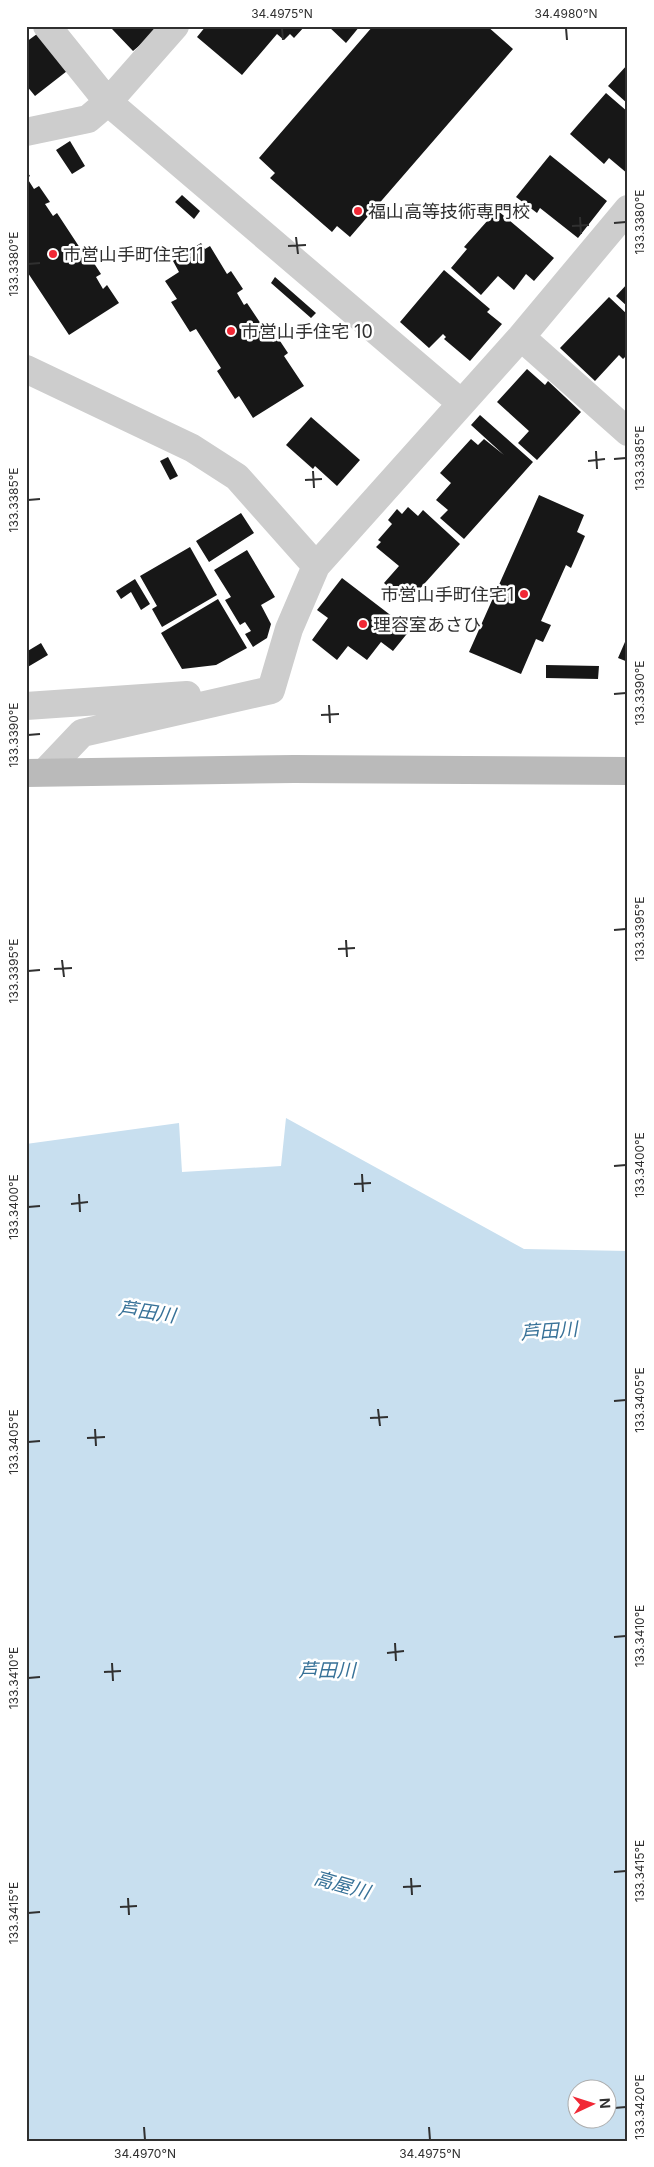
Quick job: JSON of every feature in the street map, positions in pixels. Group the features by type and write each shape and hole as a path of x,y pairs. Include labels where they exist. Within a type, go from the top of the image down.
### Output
{"street":[{"path":"46,26 108,102 461,404"},
{"path":"26,132 88,119 108,102 174,26"},
{"path":"271,690 289,629 316,566 522,338 628,209"},
{"path":"522,338 628,432"},
{"path":"26,369 192,448 237,477 316,566"},
{"path":"26,706 271,690"},
{"path":"36,773 82,733 271,690"},
{"path":"36,773 294,768 628,771"}],"water":[{"name":"芦田川","path":"286,1118 524,1249 628,1251 628,2141 26,2141 26,1144 179,1123 182,1172 281,1166"}],"building":[{"path":"115,26 163,26 133,51 112,29"},
{"path":"206,26 305,26 294,38 290,34 284,40 277,34 242,75 197,37"},
{"path":"328,26 360,26 346,43"},
{"path":"373,26 487,26 513,49 350,237 337,226 332,232 270,178 275,173 259,158"},
{"path":"37,34 67,71 35,96 26,85 26,42"},
{"path":"628,64 628,104 608,86"},
{"path":"606,93 628,112 628,174 609,158 604,164 570,134"},
{"path":"70,141 85,166 72,174 56,150"},
{"path":"550,155 607,201 578,238 540,208 537,213 516,197"},
{"name":"市営山手町住宅11","path":"26,170 30,176 27,178 34,189 39,186 50,202 45,204 53,216 57,213 80,248 77,250 84,262 90,257 101,274 96,277 103,289 107,285 119,303 69,335 26,270"},
{"path":"182,195 200,211 194,219 175,202"},
{"path":"497,210 554,258 534,281 526,274 514,290 498,276 481,295 451,268 467,249 464,247"},
{"name":"市営山手住宅 10","path":"201,243 205,249 210,246 227,274 231,271 243,289 237,293 244,305 247,303 273,342 278,338 288,353 284,356 304,386 253,418 239,396 235,399 217,371 221,368 196,329 190,332 171,302 177,299 165,281 179,272 173,261"},
{"path":"444,270 490,309 487,312 502,324 470,361 444,339 446,337 443,334 429,348 400,322"},
{"path":"275,277 316,313 311,318 271,283"},
{"path":"628,283 628,307 616,296"},
{"path":"609,297 628,315 628,354 623,359 619,355 595,381 560,348"},
{"path":"527,369 545,385 548,381 581,412 537,460 518,443 529,431 497,402"},
{"path":"480,415 533,462 464,539 440,518 448,510 436,500 451,483 440,473 471,439 478,445 484,439 504,455 471,425"},
{"path":"311,417 360,460 337,486 315,466 313,469 286,445"},
{"path":"168,457 178,476 170,480 160,461"},
{"name":"市営山手町住宅1","path":"539,495 584,515 577,532 585,536 571,568 566,565 541,621 551,625 543,642 536,639 521,674 469,652"},
{"path":"408,507 418,516 423,510 460,544 407,603 384,583 399,566 376,547 381,542 378,540 392,524 388,520 397,509 402,514"},
{"path":"241,513 254,533 209,562 196,541"},
{"path":"190,547 217,595 162,627 152,609 157,606 140,576"},
{"path":"247,550 275,597 261,605 271,624 267,638 253,647 245,634 251,631 245,622 240,625 225,600 231,597 214,570"},
{"name":"理容室あさひ","path":"342,578 410,630 393,651 381,642 367,660 348,646 337,660 312,640 328,618 317,610"},
{"path":"135,579 150,604 141,610 131,592 121,599 116,591"},
{"path":"218,599 247,648 216,665 182,669 161,633"},
{"path":"628,635 628,662 618,658"},
{"path":"41,643 48,655 26,668 26,652"},
{"path":"546,665 599,666 598,679 546,678"}],"place":[{"name":"福山高等技術専門校","path":"358,211"},
{"name":"市営山手町住宅11","path":"53,254"},
{"name":"市営山手住宅 10","path":"231,331"},
{"name":"市営山手町住宅1","path":"524,594"},
{"name":"理容室あさひ","path":"363,624"}],"water label":[{"name":"高屋川","path":"342,1885"}]}
